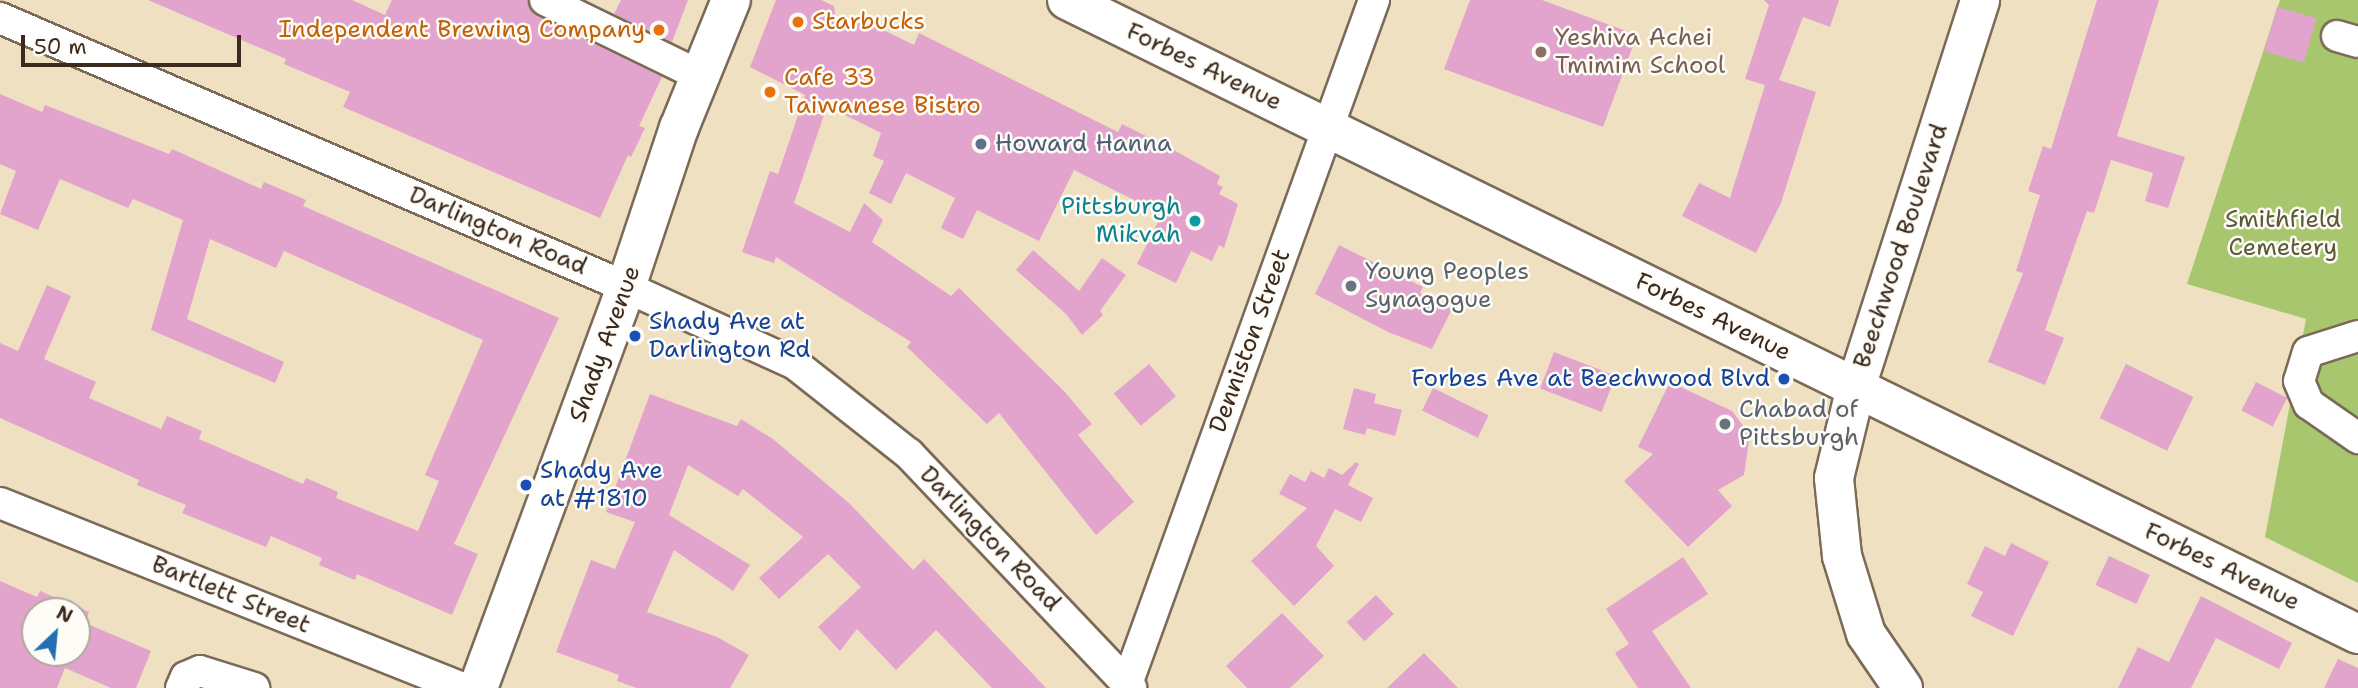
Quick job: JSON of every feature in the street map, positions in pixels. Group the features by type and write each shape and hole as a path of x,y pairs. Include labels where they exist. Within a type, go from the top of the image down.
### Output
{"main road":[{"name":"Shady Avenue","path":"478,688 626,287 679,128 703,77 731,0"},
{"name":"Forbes Avenue","path":"1067,0 2358,634"},
{"name":"Beechwood Boulevard","path":"1903,688 1866,634 1842,556 1834,478 1856,387 1980,0"}],"street":[{"path":"545,0 703,77"},
{"name":"Denniston Street","path":"1129,686 1374,0"},
{"name":"Darlington Road","path":"0,18 626,287 795,364 909,454 1129,686"},
{"path":"2358,336 2308,352 2300,381 2309,404 2358,438"},
{"name":"Bartlett Street","path":"0,503 462,688"},
{"path":"181,688 186,677 200,671 254,688"}],"green space":[{"name":"Smithfield Cemetery","path":"2280,0 2358,0 2358,583 2265,537 2306,319 2187,284"}],"building":[{"path":"148,0 352,0 385,15 392,0 528,0 537,16 662,77 639,126 645,128 631,157 628,155 600,218 343,107 350,92 284,64 286,59"},
{"name":"Independent Brewing Company","path":"621,0 688,0 672,42 614,14"},
{"path":"776,0 821,0 834,6 837,28 865,21 914,45 919,33 1118,132 1122,124 1172,149 1220,176 1217,184 1223,187 1219,194 1238,204 1224,248 1219,245 1212,261 1191,251 1176,283 1137,264 1162,214 1074,170 1039,241 977,210 963,239 941,228 955,198 906,173 891,204 869,193 884,161 873,156 881,133 827,106 794,203 850,232 864,203 883,220 872,242 951,296 959,288 1064,391 1092,424 1078,435 1134,502 1096,535 999,413 987,424 907,347 911,342 776,257 774,263 742,252 770,171 778,174 805,95 750,67"},
{"name":"Yeshiva Achei Tmimim School","path":"1470,0 1542,0 1637,35 1603,127 1444,69"},
{"path":"1764,0 1839,0 1830,27 1803,17 1779,80 1816,92 1781,203 1756,253 1682,216 1699,183 1730,198 1765,85 1745,79 1769,5"},
{"path":"2097,0 2159,0 2117,136 2185,157 2168,208 2145,201 2153,173 2111,160 2094,213 2087,211 2045,330 2064,338 2045,385 1988,362 2023,273 2016,271 2040,195 2028,191 2043,146 2051,149"},
{"path":"2277,7 2316,18 2304,63 2264,51"},
{"path":"0,94 42,112 45,105 169,154 172,149 261,189 264,182 306,200 303,206 559,318 454,544 478,554 452,615 357,574 355,580 319,565 322,558 271,536 266,547 182,513 186,505 137,485 139,480 0,418 0,343 18,351 47,285 71,296 44,359 96,382 89,398 161,429 167,416 202,431 199,439 303,484 306,478 338,492 336,498 418,531 439,481 425,475 483,340 284,251 276,268 210,239 187,319 284,362 275,383 151,330 183,220 133,199 128,208 60,179 38,230 0,214 16,171 0,164"},
{"path":"1339,245 1423,287 1420,293 1452,309 1432,349 1388,332 1315,294"},
{"path":"1033,250 1079,291 1102,258 1126,275 1100,311 1103,315 1082,335 1066,314 1016,270"},
{"path":"1554,352 1616,376 1602,412 1540,388"},
{"path":"1149,364 1176,396 1141,426 1114,394"},
{"path":"2126,364 2193,397 2167,451 2100,418"},
{"path":"1670,382 1732,411 1750,435 1744,475 1718,490 1732,506 1688,547 1624,481 1653,454 1638,447"},
{"path":"2256,382 2287,398 2273,426 2241,411"},
{"path":"1354,388 1376,394 1374,403 1402,410 1395,436 1367,428 1365,435 1343,429"},
{"path":"1433,388 1489,415 1478,438 1422,410"},
{"path":"650,394 737,426 741,419 773,439 849,503 913,570 924,559 1046,688 992,688 936,630 896,670 857,629 840,651 818,627 861,587 828,554 779,599 759,578 803,537 743,489 738,496 688,465 669,515 750,565 733,591 674,550 647,612 717,637 749,655 730,688 637,688 617,681 619,675 556,652 591,560 615,569 635,522 606,512"},
{"path":"1356,462 1359,464 1348,485 1373,498 1361,522 1335,509 1316,546 1334,566 1294,606 1251,561 1307,508 1279,494 1290,474 1305,482 1311,471 1324,478 1329,468 1342,475"},
{"path":"2011,543 2049,562 2013,636 1971,616 1983,592 1967,584 1985,546 2005,556"},
{"path":"2109,556 2150,575 2136,604 2095,585"},
{"path":"1683,557 1708,594 1652,631 1691,688 1638,688 1615,653 1629,644 1606,609"},
{"path":"0,581 37,597 21,597 21,667 91,667 91,626 151,651 136,688 111,688 65,668 57,688 0,688"},
{"path":"40,591 54,597 37,597"},
{"path":"1376,595 1394,614 1364,641 1347,622"},
{"path":"2201,596 2292,643 2279,669 2216,638 2191,688 2118,688 2138,647 2169,662"},
{"path":"1282,613 1324,656 1290,688 1247,688 1226,666"},
{"path":"1424,653 1458,688 1387,688"},
{"path":"2338,659 2358,668 2358,688 2324,688"}],"place":[{"name":"Starbucks","path":"798,22"},
{"name":"Independent Brewing Company","path":"659,30"},
{"name":"Yeshiva Achei Tmimim School","path":"1541,52"},
{"name":"Cafe 33 Taiwanese Bistro","path":"770,92"},
{"name":"Howard Hanna","path":"981,144"},
{"name":"Pittsburgh Mikvah","path":"1195,221"},
{"name":"Young Peoples Synagogue","path":"1351,286"},
{"name":"Shady Ave at Darlington Rd","path":"635,336"},
{"name":"Forbes Ave at Beechwood Blvd","path":"1784,379"},
{"name":"Chabad of Pittsburgh","path":"1725,424"},
{"name":"Shady Ave at #1810","path":"526,485"}]}
